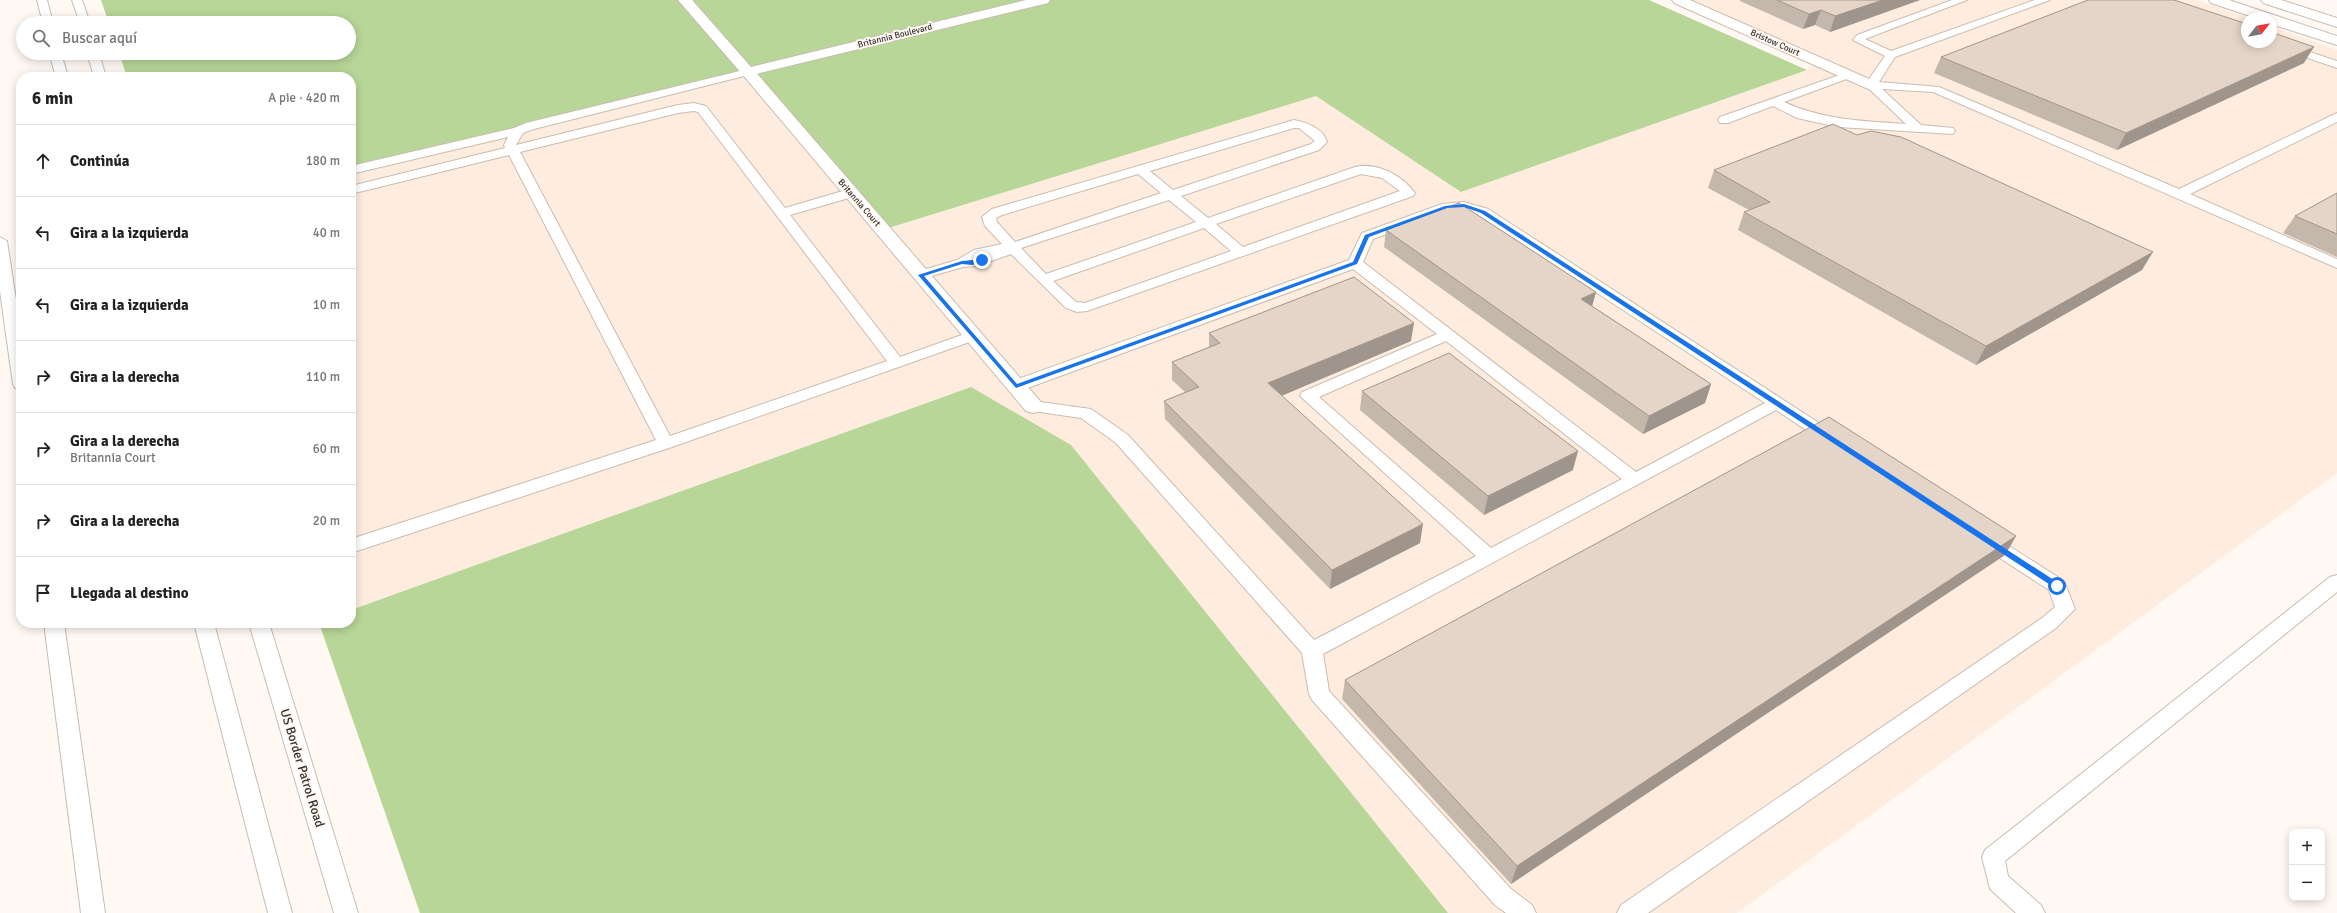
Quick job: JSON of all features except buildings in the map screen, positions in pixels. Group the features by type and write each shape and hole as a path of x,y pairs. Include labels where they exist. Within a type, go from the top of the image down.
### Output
{"street":[{"name":"Britannia Court","path":"685,0 1033,406"},
{"name":"Britannia Boulevard","path":"748,72 1042,0"},
{"name":"Bristow Court","path":"1679,0 1871,85"},
{"path":"2216,0 2252,12"},
{"path":"2268,0 2337,23"},
{"path":"2277,20 2337,41"}],"lane":[{"path":"42,0 46,16"},
{"path":"77,0 82,16"},
{"path":"1891,55 1858,40 1861,37 1962,0"},
{"path":"1871,85 1891,55 2045,0"},
{"path":"2277,44 2337,65"},
{"path":"57,60 61,72"},
{"path":"95,60 99,72"},
{"path":"356,169 518,131 558,118 748,72"},
{"path":"1724,120 1848,75"},
{"path":"1871,85 1918,129"},
{"path":"1871,85 1934,89 2179,194 2337,264"},
{"path":"1773,102 1801,115 1838,123 1949,131"},
{"path":"356,189 678,109 694,107 702,109 897,363"},
{"path":"2179,194 2337,117"},
{"path":"921,275 962,263 972,263 1004,254 1012,247 1171,195 1315,146 1321,142 1320,138 1302,125 1283,125 997,212 989,217 990,223 1012,247 1044,279 1069,304 1077,308 1087,307 1408,193 1378,171 1370,169 1360,170 1044,279"},
{"path":"518,131 510,145 512,150 666,442"},
{"path":"1140,169 1242,253"},
{"path":"782,213 851,193"},
{"path":"1016,386 1355,263 1367,236 1447,207 1464,206 1483,212 1843,447"},
{"path":"0,241 16,350"},
{"path":"1355,263 1635,480"},
{"path":"1448,335 1308,396 1489,557"},
{"path":"356,544 666,442 973,336"},
{"path":"1312,650 1635,480 1776,403"},
{"path":"1033,406 1085,413 1122,439 1312,650 1319,694 1503,898 1524,913"},
{"path":"1629,913 2049,623 2065,609 2057,586 1970,530"},
{"path":"2033,913 1998,882 1993,857 2337,582"},
{"path":"55,628 93,913"},
{"path":"205,628 280,913"},
{"name":"US Border Patrol Road","path":"260,628 346,913"}],"shaded area":[{"path":"1679,0 2197,0 2241,16 2241,48 2277,48 2277,28 2337,50 2337,473 1737,913 1448,913 1071,445 971,387 356,608 356,169 748,72 883,230 1316,95 1461,192 1807,70 1817,62"}],"green space":[{"path":"101,0 1649,0 1807,70 1461,192 1316,96 882,230 748,72 356,168 356,72 125,72 121,60 356,60 356,16 107,16"},
{"path":"971,387 1071,445 1448,913 420,913 321,628 356,628 356,608"}],"route":[{"path":"982,260 972,263 962,263 921,275 1016,386 1355,263 1367,236 1447,207 1464,206 1483,212 2057,586"}]}
